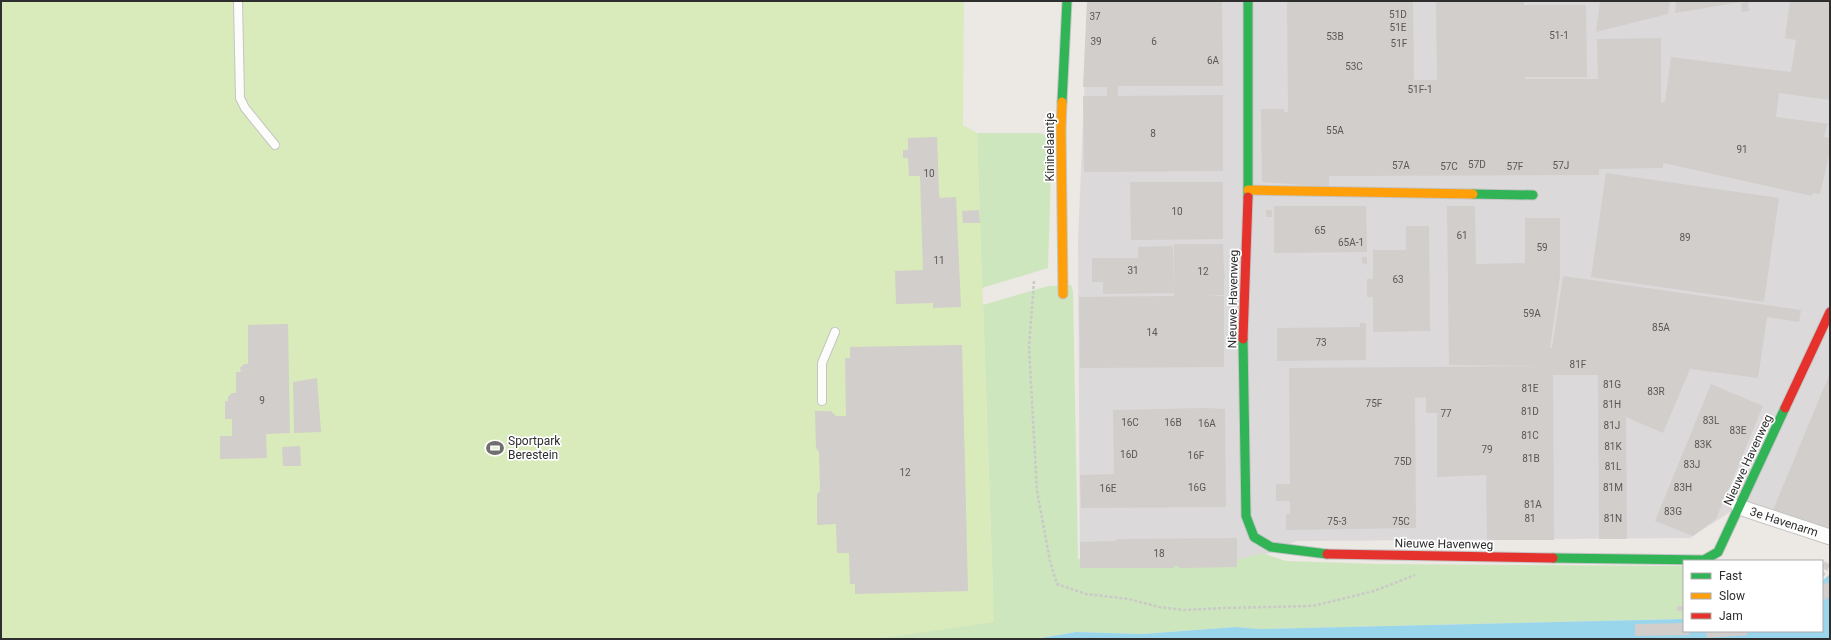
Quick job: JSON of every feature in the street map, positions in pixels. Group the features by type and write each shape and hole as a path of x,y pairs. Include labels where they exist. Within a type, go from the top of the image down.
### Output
{"street":[{"name":"Kininelaantje","path":"1063,294 1061,129 1067,1"},
{"name":"Nieuwe Havenweg","path":"1248,1 1248,190 1243,326 1246,516 1254,537 1272,547 1336,555 1704,560 1718,552 1828,320"},
{"path":"1248,190 1533,195"},
{"name":"3e Havenarm","path":"1739,507 1830,537"}],"lane":[{"path":"238,1 240,98 274,145"},
{"path":"822,401 822,363 835,332"}],"path":[{"path":"1034,281 1029,348 1037,491 1050,561 1057,584 1086,594 1129,599 1159,607 1184,610 1313,606 1374,591 1415,575 1434,556"}],"shaded area":[{"path":"1088,1 1830,1 1830,537 1733,510 1690,538 1297,541 1237,567 1080,568 1078,241"}],"green space":[{"name":"Sportpark Berestein","path":"1,1 964,1 963,125 977,133 994,622 877,639 1,639"},
{"path":"977,133 1040,133 1052,139 1048,268 982,288"},
{"path":"1071,285 1073,291 1078,559 1241,559 1262,553 1286,561 1378,564 1683,566 1683,619 1259,629 1236,627 1142,634 1076,632 1034,639 1,639 1,308 993,592 983,305 1048,286"}],"water":[{"path":"1830,574 1830,639 1035,639 1076,632 1142,634 1236,627 1259,629 1683,619 1683,632 1823,632 1823,580"}],"building":[{"path":"1087,1 1222,1 1223,86 1118,86 1118,96 1223,95 1223,171 1084,172 1083,96 1107,96 1107,87 1083,87"},
{"path":"1287,1 1413,1 1414,80 1437,80 1436,1 1524,1 1524,5 1586,5 1587,77 1525,77 1525,79 1598,79 1597,39 1661,38 1661,102 1665,102 1671,57 1791,72 1796,40 1785,38 1790,1 1830,1 1830,100 1779,93 1776,117 1830,124 1827,125 1824,137 1830,138 1830,151 1820,194 1813,193 1812,196 1663,163 1663,168 1599,169 1599,175 1329,176 1329,187 1262,182 1261,109 1284,109 1284,112 1288,112"},
{"path":"1600,1 1670,1 1668,14 1596,32"},
{"path":"1676,1 1741,1 1741,2 1675,13"},
{"path":"1748,2 1749,11 1742,12 1741,3"},
{"path":"937,137 940,198 956,197 961,307 933,308 933,303 896,304 895,271 923,270 920,176 909,176 908,158 903,158 903,150 908,150 908,138"},
{"path":"1606,173 1779,198 1764,302 1591,277"},
{"path":"1130,182 1223,182 1223,239 1131,240"},
{"path":"1274,206 1366,206 1367,252 1274,253"},
{"path":"1447,206 1475,206 1476,264 1525,263 1525,218 1560,218 1560,276 1550,348 1552,348 1563,276 1801,310 1799,322 1767,317 1758,378 1690,369 1663,433 1626,417 1627,539 1599,539 1598,375 1553,375 1554,540 1487,540 1486,475 1437,477 1437,413 1426,413 1426,397 1415,398 1416,528 1286,530 1286,514 1290,514 1290,501 1276,501 1276,484 1290,484 1289,368 1547,366 1449,365"},
{"path":"979,210 980,223 963,223 962,211"},
{"path":"1266,210 1272,210 1272,217 1266,217"},
{"path":"1406,226 1429,226 1430,331 1373,332 1373,297 1367,297 1367,279 1373,279 1373,250 1406,250"},
{"path":"1174,244 1223,244 1225,276 1224,295 1205,295 1224,296 1224,367 1080,368 1079,297 1174,296"},
{"path":"1173,246 1174,293 1103,294 1103,282 1092,282 1092,258 1138,258 1138,247"},
{"path":"1362,257 1367,257 1367,264 1362,263"},
{"path":"1360,323 1366,323 1366,360 1277,361 1277,328 1360,327"},
{"path":"288,324 290,433 266,434 267,458 220,459 220,436 232,436 232,419 225,419 225,401 228,401 228,397 232,393 236,393 236,372 241,372 240,368 244,364 248,364 248,325"},
{"path":"962,345 968,591 855,594 855,584 850,584 849,553 837,553 836,524 817,525 817,494 820,491 819,452 816,448 815,411 831,411 836,416 846,416 845,358 850,358 850,347"},
{"path":"1830,373 1830,531 1827,532 1773,510"},
{"path":"317,378 321,432 294,433 293,382"},
{"path":"1711,384 1763,406 1716,519 1693,536 1655,521"},
{"path":"1225,409 1226,507 1081,508 1080,475 1114,474 1113,410"},
{"path":"300,446 301,466 283,466 282,447"},
{"path":"1237,538 1237,567 1179,568 1179,566 1174,566 1174,568 1080,568 1080,542 1116,541 1116,539"},
{"path":"1825,561 1830,565 1827,571 1823,568"},
{"path":"1827,582 1830,585 1830,596 1823,601 1823,585"},
{"path":"1677,606 1683,606 1683,611 1677,611"},
{"path":"1683,623 1683,632 1689,632 1689,635 1635,636 1635,624"},
{"path":"1706,632 1747,632 1747,635 1707,638"}],"traffic: fast":[{"path":"1062,102 1067,1"},
{"path":"1248,1 1248,197"},
{"path":"1473,194 1533,195"},
{"path":"1243,339 1246,516 1254,537 1271,547 1327,554"},
{"path":"1553,558 1704,560 1718,552 1785,408"}],"traffic: slow":[{"path":"1062,102 1063,294"},
{"path":"1248,190 1473,194"}],"traffic: jam":[{"path":"1243,339 1248,197"},
{"path":"1785,408 1830,312"},
{"path":"1327,554 1553,558"}],"place":[{"name":"Sportpark Berestein","path":"495,448"}]}
